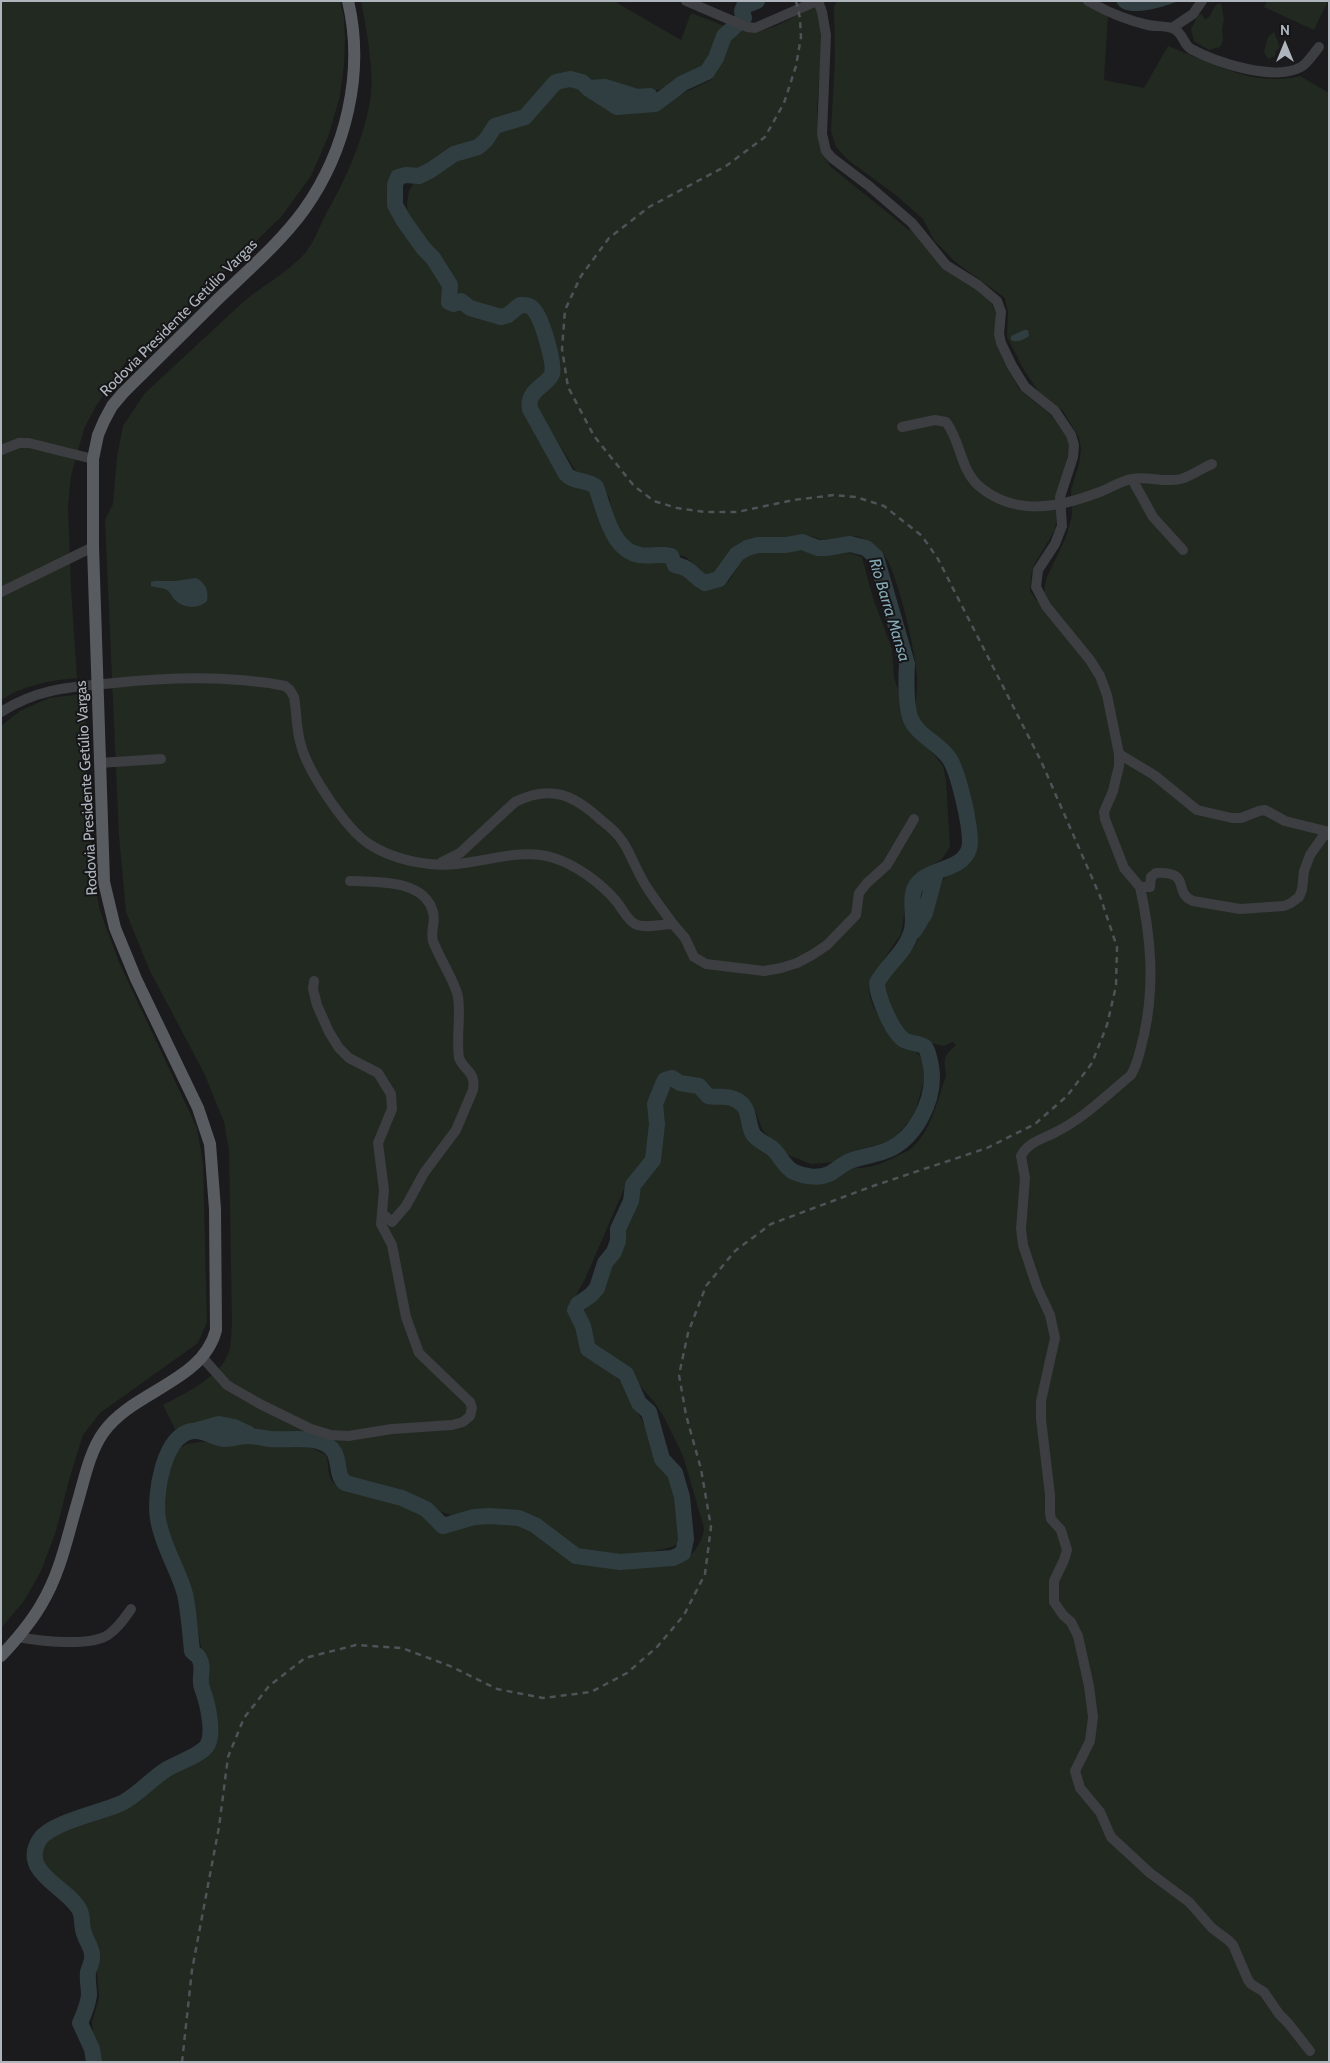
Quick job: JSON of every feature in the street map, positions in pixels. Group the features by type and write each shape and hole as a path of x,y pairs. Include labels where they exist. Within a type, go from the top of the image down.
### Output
{"main road":[{"name":"Rodovia Presidente Getúlio Vargas","path":"1,1656 18,1637 42,1604 54,1580 89,1463 102,1433 112,1421 125,1411 189,1370 202,1357 214,1340 217,1318 215,1209 210,1144 198,1108 136,979 115,928 104,882 93,547 94,458 98,435 104,420 118,400 288,229 304,210 318,188 340,140 351,96 354,53 348,1"}],"street":[{"path":"686,1 747,28 761,26 817,1 822,12 826,36 822,134 826,151 832,158 869,186 912,223 946,265 978,285 996,301 1001,312 999,334 1001,343 1012,366 1024,386 1055,411 1071,435 1074,445 1073,457 1061,490 1062,526 1055,544 1038,570 1036,587 1046,606 1077,642 1100,676 1107,695 1119,766 1104,819 1124,868 1140,887 1148,922 1151,971 1147,1020 1136,1067 1131,1075 1072,1124 1030,1144 1021,1156 1024,1178 1021,1229 1023,1245 1037,1287 1050,1315 1055,1338 1041,1401 1041,1419 1051,1519 1061,1530 1066,1550 1064,1560 1054,1581 1054,1602 1062,1615 1071,1622 1078,1636 1089,1686 1093,1717 1090,1742 1075,1771 1080,1788 1100,1812 1111,1837 1132,1858 1189,1902 1212,1928 1233,1945 1248,1980 1264,1992 1279,2014 1310,2051"},
{"path":"1088,1 1121,18 1150,26 1172,28 1180,34 1186,46 1217,60 1262,71 1290,71 1302,66 1319,48"},
{"path":"1172,28 1193,14 1202,1"},
{"path":"902,426 935,420 946,422 954,436 968,473 978,485 1010,504 1036,508 1060,504 1132,479 1181,479 1212,464"},
{"path":"1,450 20,443 29,443 94,458"},
{"path":"1132,479 1153,517 1182,550"},
{"path":"1,592 93,547"},
{"path":"1,712 34,695 70,686 186,677 285,686 294,697 300,744 305,759 336,808 368,844 393,855 434,864 455,864 522,854 537,854 555,858 605,889 633,924 643,926 673,924"},
{"path":"1118,754 1154,775 1196,810 1232,818 1241,818 1265,810 1285,821 1329,832 1316,846 1306,864 1299,897 1284,906 1240,909 1193,901 1183,894 1179,877 1172,874 1156,873 1151,877 1150,887 1140,887"},
{"path":"99,763 161,759"},
{"path":"434,864 460,853 515,802 526,796 542,793 565,795 582,803 617,834 627,848 647,888 685,938 694,957 706,964 764,971 797,963 827,945 856,915 859,893 887,865 914,819"},
{"path":"350,881 383,882 405,887 424,896 429,902 435,920 432,937 458,996 459,1058 461,1063 469,1070 474,1084 470,1100 456,1130 424,1173 406,1206 392,1222 382,1213"},
{"path":"202,1357 228,1385 302,1425 331,1435 348,1436 392,1429 452,1425 463,1422 470,1416 472,1408 470,1402 419,1353 401,1294 392,1245 382,1224 384,1190 378,1143 392,1109 392,1094 378,1073 349,1058 339,1048 329,1032 317,1005 313,989 314,981"},
{"path":"18,1637 46,1642 84,1641 106,1636 118,1627 131,1609"}],"shaded area":[{"path":"1,1 340,1 344,18 345,39 340,96 328,137 311,176 281,217 198,297 125,363 96,406 84,429 71,476 68,506 77,678 38,684 1,700"},
{"path":"361,1 614,1 681,40 691,13 725,26 706,66 665,89 640,92 612,83 591,83 572,76 552,79 524,112 493,123 476,141 451,148 424,167 394,175 390,188 392,208 406,233 429,258 443,282 446,305 461,306 468,311 500,321 512,317 524,309 530,310 534,315 542,338 547,368 527,399 526,404 530,419 563,476 568,480 592,488 602,522 611,542 617,549 642,560 666,562 672,567 681,570 698,588 705,589 723,585 729,581 743,557 754,552 797,550 826,555 850,553 862,557 873,598 892,649 894,678 899,692 901,713 911,729 943,766 946,780 950,847 942,859 913,877 907,897 901,934 871,978 869,987 874,1008 894,1040 916,1052 925,1064 924,1080 916,1109 911,1119 892,1141 857,1150 835,1162 811,1164 788,1155 763,1131 755,1111 741,1098 712,1090 697,1079 673,1073 658,1078 649,1106 649,1138 646,1157 624,1189 585,1279 572,1303 571,1310 583,1351 606,1367 621,1382 644,1424 653,1446 657,1464 669,1478 676,1506 679,1530 677,1544 672,1547 631,1556 575,1549 544,1524 521,1515 489,1511 451,1515 407,1495 357,1482 350,1477 337,1446 320,1439 268,1432 228,1420 198,1423 176,1431 163,1405 208,1378 223,1364 230,1348 232,1321 229,1150 224,1122 204,1073 149,969 126,912 119,836 105,520 113,504 117,457 123,426 145,393 241,304 299,260 315,237 341,185 360,141 371,95 370,61"},
{"path":"837,1 1082,1 1108,16 1104,80 1144,88 1168,46 1232,72 1249,76 1283,79 1300,76 1329,93 1329,2062 101,2062 93,2034 92,2022 99,1998 95,1948 81,1906 65,1885 45,1870 39,1859 39,1853 49,1836 110,1814 135,1802 167,1778 206,1753 211,1744 213,1713 193,1602 185,1572 165,1531 163,1522 163,1498 169,1464 178,1449 187,1444 199,1442 254,1441 278,1445 306,1445 326,1455 330,1477 341,1488 356,1493 402,1502 427,1514 444,1531 452,1532 473,1521 479,1520 510,1521 528,1525 570,1558 586,1565 630,1568 673,1564 686,1559 697,1547 702,1538 704,1528 683,1456 655,1403 617,1363 593,1347 590,1342 584,1314 585,1308 600,1290 605,1280 608,1265 617,1255 620,1248 625,1222 636,1191 647,1174 658,1163 661,1124 657,1108 666,1086 673,1083 681,1088 693,1087 712,1103 729,1102 735,1104 744,1114 750,1136 774,1153 784,1170 792,1176 813,1181 830,1180 839,1177 847,1168 877,1165 889,1160 908,1151 919,1141 933,1115 946,1077 946,1057 956,1045 953,1042 944,1046 911,1039 895,1023 880,987 887,973 915,946 942,881 972,860 977,844 976,820 971,800 953,758 946,749 922,729 917,718 916,665 909,631 900,593 883,553 857,536 849,536 834,541 805,536 759,540 741,546 721,568 712,574 705,575 686,557 667,551 641,549 625,542 611,519 610,499 605,491 592,478 579,474 575,470 537,408 537,396 556,376 559,362 557,347 542,310 533,303 523,302 513,305 505,312 501,312 457,297 449,273 408,219 407,203 409,191 420,178 437,170 449,160 482,148 500,133 522,123 537,111 561,85 576,84 585,93 614,111 653,110 664,106 675,97 711,80 729,37 737,29 749,31 769,28 817,5 822,47 817,125 819,141 824,155 831,167 909,230 912,229 967,282 990,299 996,314 997,343 1001,355 1019,389 1051,415 1068,439 1070,447 1064,471 1055,530 1034,565 1031,576 1030,591 1037,601 1044,592 1046,579 1066,537 1072,515 1071,490 1079,464 1081,449 1079,438 1063,411 1039,392 1025,372 1007,337 1008,312 1005,298 954,261 934,240 923,219 897,196 848,160 836,147 831,131 835,58 834,7"},
{"path":"1116,1 1179,1 1155,8 1135,11 1120,7"},
{"path":"1267,1 1328,1 1314,30 1264,7"},
{"path":"1221,3 1224,19 1222,29 1223,41 1220,47 1209,50 1194,41 1191,29 1198,15 1201,14 1205,19 1208,18 1215,7"},
{"path":"1274,32 1280,47 1276,51 1275,56 1268,59 1264,52 1268,37"},
{"path":"1028,330 1029,336 1020,341 1011,340 1011,336"},
{"path":"196,578 204,584 207,590 207,601 195,607 177,602 163,588 151,586 151,582 154,581"},
{"path":"82,694 88,742 93,875 100,911 119,962 197,1128 203,1163 207,1322 198,1343 100,1413 83,1435 56,1531 41,1571 24,1601 1,1628 1,726 20,711 49,698"}],"waterway":[{"name":"Rio Barra Mansa","path":"94,2062 92,2049 80,2023 88,1999 88,1972 92,1961 91,1951 82,1927 81,1913 74,1902 40,1870 35,1861 35,1851 40,1839 55,1827 122,1803 161,1773 196,1755 208,1744 210,1720 201,1684 201,1662 192,1651 185,1594 163,1538 158,1519 159,1482 167,1455 174,1443 182,1435 192,1431 225,1439 248,1436 319,1441 326,1444 335,1453 340,1475 345,1483 402,1498 426,1509 443,1526 474,1517 519,1518 535,1525 576,1556 620,1562 673,1558 683,1553 686,1539 682,1497 675,1473 662,1459 649,1412 639,1403 626,1374 588,1349 583,1326 575,1310 578,1304 597,1288 605,1263 614,1252 618,1241 618,1229 631,1201 633,1185 653,1160 657,1124 655,1104 665,1080 672,1078 680,1083 699,1086 708,1096 728,1097 740,1102 746,1110 753,1134 774,1150 791,1170 798,1174 812,1177 827,1175 847,1162 885,1151 899,1144 920,1119 929,1098 932,1074 926,1049 899,1036 882,1005 877,983 885,970 900,953 911,933 913,927 912,900 915,887 925,877 954,865 965,856 969,849 969,831 961,789 953,765 945,753 917,729 910,717 906,683 907,664 876,557 866,548 850,544 826,548 818,548 802,542 786,545 758,545 747,548 737,554 719,579 705,583 689,570 675,565 671,556 640,555 630,552 615,537 596,487 573,479 566,474 530,409 531,397 534,392 552,374 550,351 544,331 533,308 520,305 508,315 501,317 470,308 461,301 454,304 449,302 450,285 433,258 424,249 404,221 395,205 395,185 398,177 406,175 419,176 454,154 478,147 486,140 495,126 525,117 556,82 570,79 582,82 589,89 617,107 655,104 683,83 707,72 716,58 724,36 744,18 742,11 744,6 757,1"},
{"name":"Rio Barra Mansa","path":"588,88 605,87 637,97 650,96"},
{"name":"Rio Barra Mansa","path":"914,931 925,913 936,873"},
{"name":"Rio Barra Mansa","path":"194,1431 219,1424 234,1427 249,1434"}],"railway":[{"path":"182,2062 192,1970 219,1827 228,1757 244,1718 269,1686 305,1658 356,1645 402,1648 450,1666 497,1689 543,1698 591,1692 627,1673 657,1647 684,1615 705,1574 711,1527 701,1469 686,1415 679,1375 688,1333 706,1286 735,1251 771,1224 873,1186 987,1148 1035,1124 1067,1096 1092,1063 1107,1025 1116,986 1117,947 1100,896 1041,761 938,559 922,536 884,506 856,497 834,495 794,500 737,512 705,512 677,508 654,501 634,486 594,436 568,387 562,349 565,310 581,276 609,238 649,207 726,166 765,137 784,103 796,66 801,37 800,18 796,1"}]}
